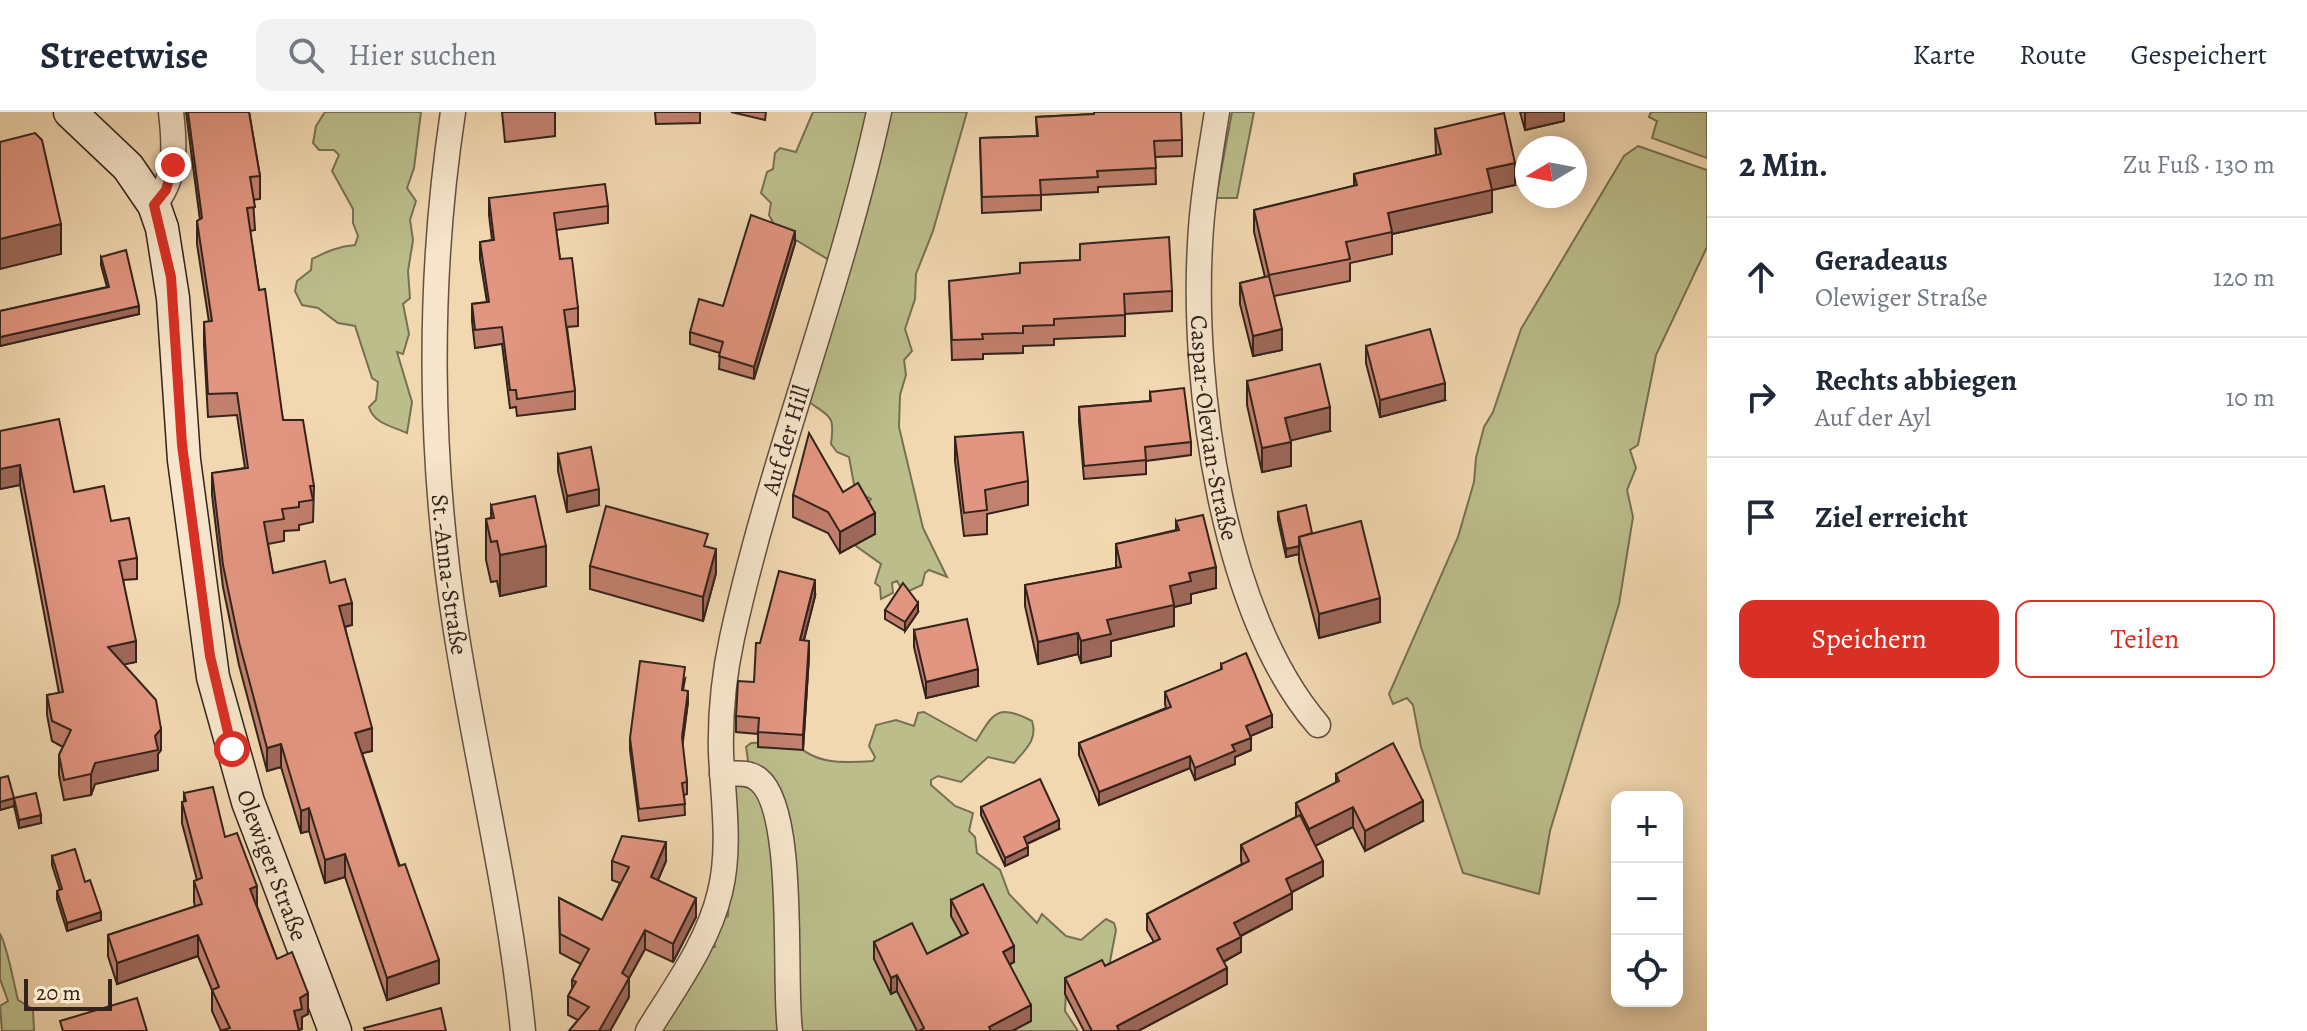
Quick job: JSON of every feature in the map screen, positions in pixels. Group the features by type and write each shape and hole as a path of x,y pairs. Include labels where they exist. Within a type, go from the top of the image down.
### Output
{"street":[{"name":"Olewiger Straße","path":"70,112 128,167 154,205 169,257 182,445 213,677 248,802 335,1031"},
{"path":"154,205 166,190 173,165 171,112"},
{"name":"St.-Anna-Straße","path":"453,112 438,273 436,404 441,508 456,632 512,935 523,1031"},
{"name":"Auf der Hill","path":"648,1031 693,957 712,919 721,890 724,861 724,694 739,611 798,390 867,167 879,112"},
{"name":"Caspar-Olevian-Straße","path":"1217,112 1202,210 1199,295 1203,384 1212,454 1249,596 1268,644 1303,708 1318,725"},
{"path":"722,774 747,774 759,780 765,787 776,819 788,916 790,1031"}],"green space":[{"path":"325,112 421,112 414,168 407,188 416,201 410,220 413,240 408,271 410,298 403,304 409,334 403,354 397,352 412,402 407,433 384,424 371,413 369,407 376,400 378,382 372,378 355,326 338,323 318,308 302,305 295,291 297,281 311,270 312,259 355,245 358,236 353,223 353,209 332,171 339,155 334,150 319,150 313,143 316,126"},
{"path":"813,112 967,112 933,231 916,274 915,299 905,329 912,351 904,360 906,375 900,395 899,427 923,528 947,577 929,570 922,585 909,591 901,588 897,581 892,583 893,593 881,599 880,587 875,583 881,564 856,546 865,507 871,499 855,490 849,457 837,452 831,444 830,418 809,402 839,266 776,228 769,215 771,203 761,193 767,172 773,169 775,153 780,148 796,152"},
{"path":"1232,112 1254,112 1237,198 1216,198"},
{"path":"1651,112 1707,112 1707,158 1652,138 1657,121 1649,117"},
{"path":"1638,146 1707,170 1707,247 1656,355 1638,445 1630,450 1636,468 1627,490 1633,517 1619,604 1550,831 1539,894 1463,873 1421,747 1413,705 1407,698 1393,704 1389,694 1458,537 1474,482 1484,427 1493,412 1521,329 1624,156"},
{"path":"924,712 976,741 996,714 1010,712 1032,721 1032,739 1014,763 988,757 961,782 938,776 931,780 931,785 955,806 973,813 969,831 975,837 977,853 1000,870 1009,894 1037,923 1042,914 1066,936 1081,940 1106,919 1114,923 1116,930 1108,972 1066,993 1065,1011 1078,1031 652,1031 706,948 715,947 713,938 720,920 728,916 731,788 749,767 746,747 751,743 793,741 810,755 830,761 873,761 875,757 869,746 876,725 896,720 914,726 918,713"},
{"path":"0,934 18,1000 33,1009 34,1031 2,1031 0,1006 8,1001 0,979"}],"building":[{"path":"188,112 249,112 260,176 250,177 255,207 247,208 259,290 265,289 283,420 303,420 314,486 310,486 313,500 299,502 299,507 282,509 284,519 264,522 273,573 325,561 330,583 345,579 352,603 339,606 372,728 355,733 399,866 405,864 439,960 387,978 345,854 325,860 309,808 301,811 281,744 267,748 239,642 223,565 212,473 248,468 237,393 208,394 204,322 212,321 197,221 202,218"},
{"path":"1094,112 1181,112 1182,140 1154,141 1156,168 1097,171 1098,177 1040,180 1041,195 982,197 980,138 1038,136 1036,117"},
{"path":"1504,113 1515,163 1487,169 1492,190 1388,213 1392,232 1346,242 1350,259 1269,275 1254,210 1357,185 1354,174 1441,154 1435,129"},
{"path":"35,133 42,140 61,224 0,239 0,142"},
{"path":"605,184 608,206 554,213 560,259 572,258 578,308 564,310 575,391 517,399 516,390 510,390 502,327 475,330 472,304 489,302 480,242 494,240 489,198"},
{"path":"751,215 795,231 754,367 719,356 723,342 690,332 699,299 723,306"},
{"path":"1169,237 1172,291 1124,294 1125,315 1054,319 1054,325 1023,326 1023,333 982,334 983,339 952,340 949,281 1020,273 1020,263 1080,260 1080,244"},
{"path":"126,250 139,306 0,337 0,311 109,287 101,257"},
{"path":"1269,276 1282,329 1253,336 1240,283"},
{"path":"1430,329 1445,383 1380,400 1366,346"},
{"path":"1320,364 1330,407 1285,418 1291,442 1262,448 1247,381"},
{"path":"1184,388 1191,442 1145,447 1146,460 1084,466 1079,407 1151,401 1150,392"},
{"path":"59,419 74,492 104,486 111,521 129,518 137,558 119,561 136,641 108,647 156,700 161,729 155,736 158,750 95,763 91,774 64,780 59,755 71,730 52,721 47,695 63,692 20,465 0,469 0,431"},
{"path":"1023,432 1028,481 985,490 987,510 964,513 955,437"},
{"path":"809,433 843,492 858,483 875,513 840,532 828,512 793,495"},
{"path":"591,447 599,489 567,496 558,454"},
{"path":"535,496 546,546 500,555 497,541 491,542 486,519 494,518 491,505"},
{"path":"1306,505 1312,533 1299,537 1299,546 1286,549 1278,512"},
{"path":"606,506 708,534 704,546 716,549 703,597 590,566"},
{"path":"1203,515 1216,567 1189,573 1191,581 1170,586 1174,605 1107,620 1111,634 1081,641 1078,633 1038,642 1025,585 1121,567 1116,544 1179,530 1176,521"},
{"path":"1361,521 1380,598 1319,614 1299,537"},
{"path":"779,571 815,580 800,640 809,641 803,735 758,732 759,718 736,716 738,681 754,682 756,643 760,643"},
{"path":"903,583 918,603 905,622 885,610"},
{"path":"967,619 978,669 926,682 914,630"},
{"path":"1246,653 1272,715 1246,726 1251,738 1232,745 1235,751 1195,768 1190,756 1099,792 1079,743 1171,707 1165,692 1222,669 1221,664"},
{"path":"640,661 685,667 682,690 688,691 682,737 687,782 682,783 685,804 639,809 630,738"},
{"path":"1393,743 1423,801 1365,831 1353,807 1309,829 1296,803 1339,781 1336,774"},
{"path":"8,776 14,798 0,802 0,778"},
{"path":"1040,779 1059,820 1024,837 1028,847 1005,858 981,807"},
{"path":"213,787 225,837 237,833 257,886 250,889 277,959 292,952 308,993 300,998 302,1009 294,1011 299,1031 220,1031 230,1028 212,990 219,987 198,935 117,963 108,935 202,904 194,881 202,878 182,802 186,801 184,793"},
{"path":"36,793 41,815 19,820 14,798"},
{"path":"1300,815 1323,861 1286,879 1292,893 1234,923 1241,937 1217,949 1227,968 1117,1026 1119,1031 1092,1031 1065,978 1102,960 1105,966 1160,939 1147,914 1249,861 1241,845"},
{"path":"622,836 666,842 651,877 696,898 673,944 645,930 622,973 629,978 599,1031 569,1031 589,1007 568,996 576,982 572,980 589,949 560,934 559,898 602,920 629,867 612,861"},
{"path":"75,849 85,882 90,880 101,912 67,923 57,891 62,889 52,856"},
{"path":"983,884 1014,946 1003,952 1031,1005 989,1027 991,1031 919,1031 924,1028 897,975 891,978 874,942 912,923 927,954 968,933 951,900"},
{"path":"137,998 147,1031 63,1031 60,1021"},
{"path":"441,1008 446,1031 365,1031 364,1028"}],"route":[{"path":"173,165 166,190 154,205 169,257 182,445 213,677 232,749"}]}
